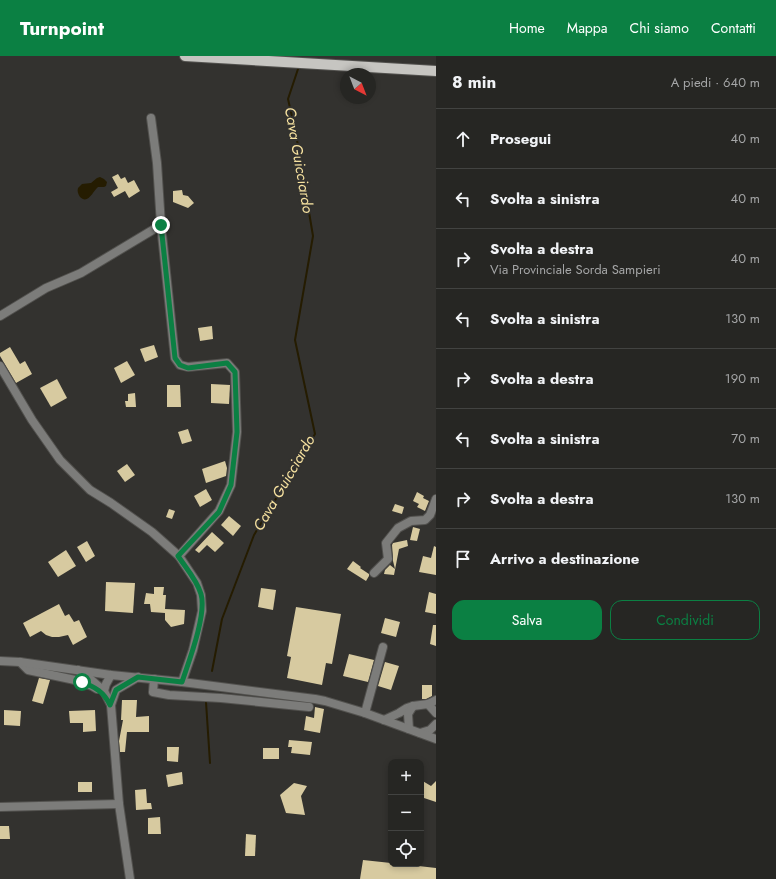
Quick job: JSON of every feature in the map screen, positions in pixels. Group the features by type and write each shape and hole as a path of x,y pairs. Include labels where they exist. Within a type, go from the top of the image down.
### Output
{"main road":[{"path":"185,56 436,71"}],"street":[{"path":"150,118 157,164 161,225 175,358 180,365 188,368 227,363 235,372 237,432 231,485 219,512 178,556"},
{"path":"0,316 46,288 81,273 161,225"},
{"path":"0,366 32,420 60,460 90,490 152,532 178,556 197,583 202,595 202,611 193,650 182,682"},
{"path":"374,573 388,559 386,543 398,528 411,522 425,520 430,515 436,499"},
{"path":"365,713 383,647"},
{"path":"0,661 20,662 111,675 154,678 320,700 365,713 436,739"},
{"path":"20,662 28,670 75,680 92,686 105,694"},
{"path":"78,670 88,677 105,694 110,705 119,804 130,879"},
{"path":"105,694 106,684 111,675"},
{"path":"111,675 116,690"},
{"path":"110,705 116,690 138,677"},
{"path":"154,678 153,692 169,695 221,698 309,707"},
{"path":"384,720 413,706 432,702 436,713"},
{"path":"409,729 408,714 413,706"},
{"path":"420,733 430,730 436,724"},
{"path":"0,807 119,804"}],"shaded area":[{"path":"100,177 107,182 106,186 98,187 88,198 83,199 80,197 78,188 82,184 91,183"}],"building":[{"path":"118,174 121,179 125,177 128,183 134,180 140,191 129,198 125,191 114,197 111,192 118,188 112,177"},
{"path":"182,190 183,195 188,196 194,203 188,208 173,202 173,191"},
{"path":"212,326 213,339 200,341 198,328"},
{"path":"154,345 158,357 145,362 140,349"},
{"path":"10,347 20,364 25,361 32,374 16,383 0,356 0,353"},
{"path":"127,361 135,375 121,383 114,368"},
{"path":"57,379 67,398 51,407 40,388"},
{"path":"211,384 230,385 229,404 211,403"},
{"path":"167,385 180,385 181,407 167,407"},
{"path":"135,393 136,407 126,407 125,401 128,401 128,394"},
{"path":"188,429 192,441 182,444 178,432"},
{"path":"225,461 227,468 226,476 206,483 202,469"},
{"path":"127,464 135,475 125,482 117,471"},
{"path":"206,489 212,500 200,507 194,496"},
{"path":"417,492 429,501 425,511 417,507 419,504 413,501"},
{"path":"395,504 404,507 402,514 392,511"},
{"path":"169,509 175,511 172,519 166,517"},
{"path":"229,516 241,526 233,536 221,525"},
{"path":"413,527 420,529 417,541 410,540"},
{"path":"212,532 224,543 215,552 207,545 199,553 195,550"},
{"path":"407,540 408,546 399,549 394,575 384,574 385,570 390,565 395,569 393,561 393,543"},
{"path":"87,541 95,556 86,562 77,547"},
{"path":"434,546 436,547 436,575 419,572 423,556 431,558"},
{"path":"66,550 76,566 58,577 48,562"},
{"path":"353,561 369,574 366,581 347,569"},
{"path":"106,582 135,583 133,613 105,611"},
{"path":"154,587 164,587 163,595 166,595 165,609 185,610 184,624 171,627 165,620 165,613 151,612 150,604 144,604 146,593 154,594"},
{"path":"261,588 276,590 273,610 258,607"},
{"path":"429,592 436,594 436,614 425,612"},
{"path":"59,604 65,616 69,614 74,622 79,620 87,637 73,645 68,635 52,637 41,631 30,637 23,623"},
{"path":"296,607 341,614 332,664 326,663 322,685 287,678 291,657 287,656"},
{"path":"385,618 400,622 396,637 381,633"},
{"path":"433,625 436,625 436,646 430,644"},
{"path":"349,654 374,660 368,682 343,676"},
{"path":"385,662 399,666 391,690 378,686"},
{"path":"39,678 50,680 43,704 32,701"},
{"path":"422,685 432,685 432,696 422,699"},
{"path":"122,700 137,700 136,717 149,716 149,732 127,732 125,752 120,752 119,741 123,720 121,720"},
{"path":"315,707 324,709 320,733 304,730 306,716 314,718"},
{"path":"4,710 21,711 20,726 4,725"},
{"path":"95,710 96,731 83,732 83,723 70,723 69,711"},
{"path":"289,740 312,742 310,755 291,753 292,747 288,747"},
{"path":"167,747 179,747 178,762 167,761"},
{"path":"263,748 279,748 279,759 263,759"},
{"path":"182,772 183,784 168,787 166,775"},
{"path":"436,781 436,802 424,798 424,782 431,786"},
{"path":"78,782 92,782 92,792 78,792"},
{"path":"294,783 307,786 301,796 305,815 286,813 280,795"},
{"path":"146,789 147,803 151,803 152,809 136,810 135,790"},
{"path":"160,817 161,834 148,834 148,818"},
{"path":"0,826 9,826 10,839 0,839"},
{"path":"246,834 256,835 255,856 245,856"},
{"path":"363,860 388,863 388,867 436,868 436,879 360,879"}],"waterway":[{"name":"Cava Guicciardo","path":"212,671 222,619 254,535 315,434 295,340 313,236 296,134 288,99 299,66"},
{"name":"Cava Guicciardo","path":"206,702 210,763"}],"route":[{"path":"82,682 98,690 106,697 110,705 116,690 138,677 182,682 193,650 202,611 202,595 197,583 178,556 219,512 231,485 237,432 235,372 227,363 188,368 180,365 175,358 161,225"}]}
